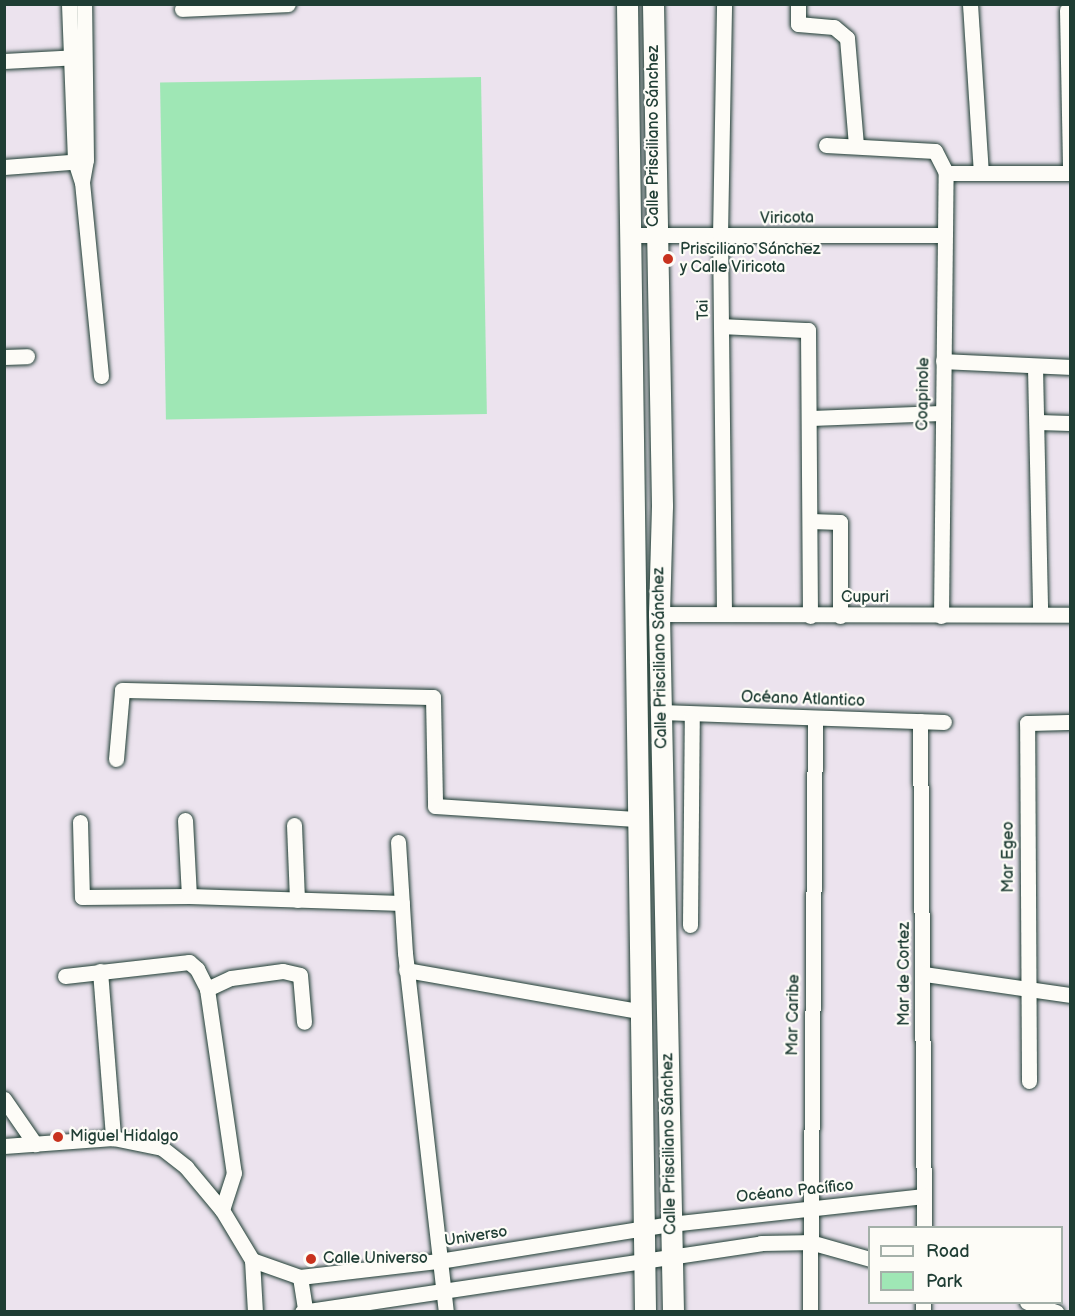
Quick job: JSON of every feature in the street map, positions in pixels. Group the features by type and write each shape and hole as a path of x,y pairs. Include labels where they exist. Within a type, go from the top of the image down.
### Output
{"main road":[{"name":"Calle Prisciliano Sánchez","path":"627,4 638,1011 645,1311"},
{"name":"Calle Prisciliano Sánchez","path":"653,4 654,237 662,506 659,614 673,1311"}],"street":[{"path":"69,4 78,57"},
{"path":"84,4 78,57 80,161 101,376"},
{"path":"182,9 204,6 288,4"},
{"name":"Tai","path":"724,4 720,237 724,614"},
{"path":"798,4 798,24 834,27 846,38 856,146"},
{"path":"970,4 981,173"},
{"path":"826,145 935,151 946,173 1070,173 1066,10"},
{"path":"4,61 78,57"},
{"path":"4,167 80,161"},
{"name":"Coapinole","path":"941,616 941,413 944,361 946,173"},
{"name":"Viricota","path":"630,235 654,237 944,235"},
{"path":"722,326 808,330 811,418 810,616"},
{"path":"4,357 27,356"},
{"path":"944,361 1071,367"},
{"path":"1035,367 1038,422 1040,615"},
{"path":"811,418 941,413"},
{"path":"1038,422 1071,423"},
{"path":"810,521 840,522 840,616"},
{"name":"Cupuri","path":"659,614 1071,615"},
{"path":"116,759 122,690 433,697 435,806 636,819"},
{"name":"Océano Atlantico","path":"661,712 692,715 944,722"},
{"path":"690,925 692,715"},
{"name":"Mar Caribe","path":"810,1311 815,719"},
{"name":"Mar de Cortez","path":"920,721 924,974 924,1226"},
{"name":"Mar Egeo","path":"1029,1081 1027,723 1071,722"},
{"path":"185,820 189,896"},
{"path":"80,822 82,897 189,896 402,903"},
{"path":"294,825 297,900"},
{"path":"398,842 406,970 446,1311"},
{"path":"65,976 189,962 207,989 234,1173 222,1210"},
{"path":"406,970 638,1011"},
{"path":"100,971 113,1138"},
{"path":"207,989 231,978 283,971 300,975 304,1022"},
{"path":"924,974 1027,991 1071,995"},
{"path":"4,1100 35,1144"},
{"path":"4,1146 113,1138 162,1148 186,1167 222,1210 252,1260 255,1311"},
{"name":"Océano Pacífico","path":"671,1224 924,1197"},
{"name":"Universo","path":"252,1260 300,1277 439,1261 642,1231 671,1224"},
{"path":"300,1277 304,1311 761,1243 810,1242 868,1258"},
{"path":"1031,1306 1056,1311"}],"green space":[{"path":"481,77 487,414 166,420 160,83"}],"place":[{"name":"Prisciliano Sánchez y Calle Viricota","path":"668,259"},
{"name":"Miguel Hidalgo","path":"58,1137"},
{"name":"Calle Universo","path":"311,1259"}]}
